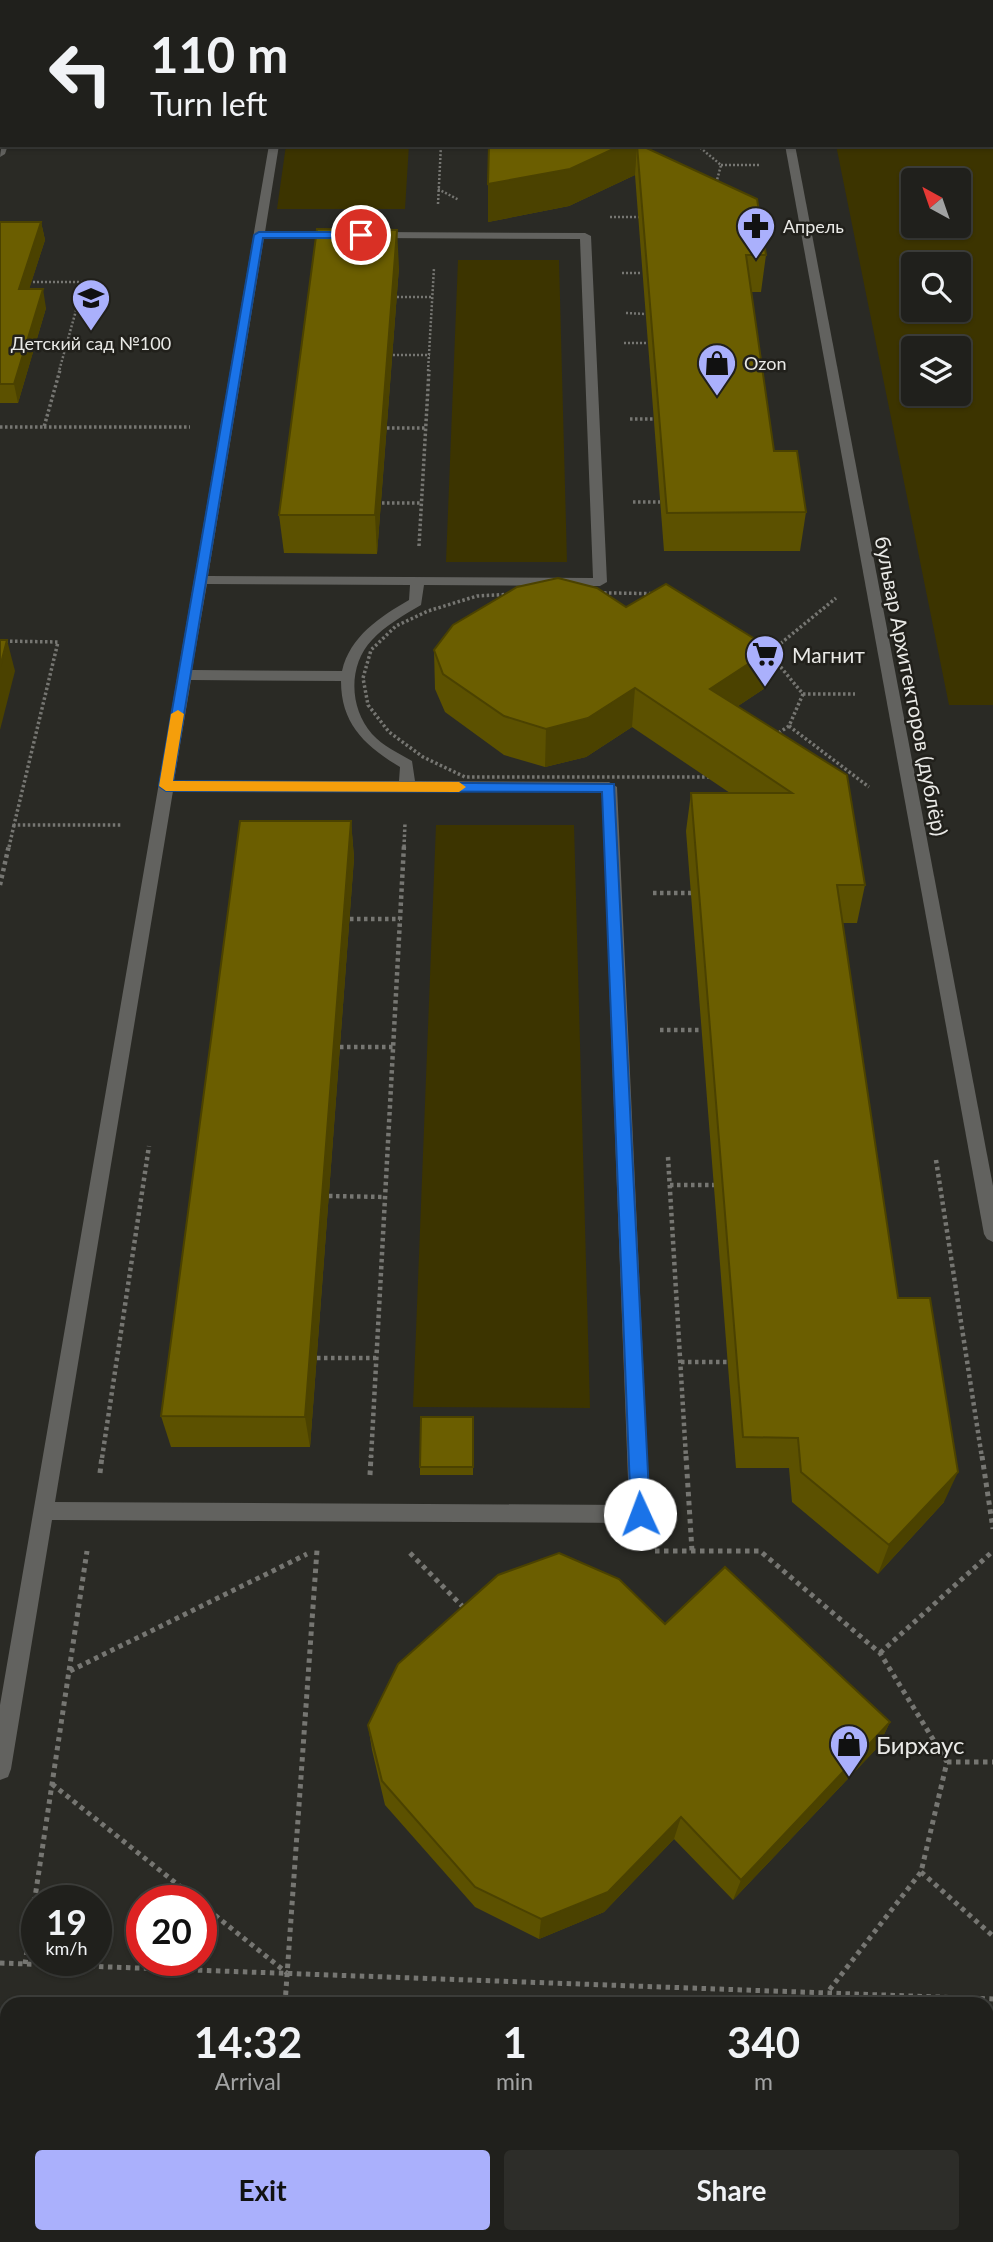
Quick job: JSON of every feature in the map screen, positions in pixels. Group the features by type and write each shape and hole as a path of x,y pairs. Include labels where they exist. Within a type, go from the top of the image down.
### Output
{"street":[{"path":"0,1769 274,147"},
{"name":"бульвар Архитекторов (дублёр)","path":"790,147 993,1234"},
{"path":"259,235 354,235"},
{"path":"201,580 600,582 585,236 368,235"},
{"path":"407,787 407,765 371,741 349,709 346,676 357,647 382,621 416,602 417,581"},
{"path":"184,675 346,676"},
{"path":"43,1511 640,1514 609,788 166,786"}],"path":[{"path":"417,581 441,147"},
{"path":"698,147 721,165 771,165"},
{"path":"713,194 721,165"},
{"path":"614,273 642,273"},
{"path":"13,282 84,282 44,427"},
{"path":"397,297 433,297"},
{"path":"616,313 646,314"},
{"path":"618,343 648,343"},
{"path":"393,355 430,355"},
{"path":"623,419 653,419"},
{"path":"0,427 226,427"},
{"path":"387,428 426,428"},
{"path":"628,502 660,502"},
{"path":"382,503 422,503"},
{"path":"465,777 423,757 388,732 368,705 363,678 371,650 396,626 428,611 477,596 549,592 674,594 769,653 803,694"},
{"path":"769,653 844,592"},
{"path":"0,641 58,642 0,885"},
{"path":"803,694 862,694"},
{"path":"713,778 789,726 803,694"},
{"path":"789,726 879,794"},
{"path":"368,1512 407,787"},
{"path":"14,825 159,825"},
{"path":"652,893 691,893"},
{"path":"350,919 400,919"},
{"path":"660,1030 702,1030"},
{"path":"340,1047 393,1047"},
{"path":"670,1185 714,1185"},
{"path":"329,1196 385,1197"},
{"path":"317,1358 376,1358"},
{"path":"681,1362 728,1362"},
{"path":"37,1885 94,1511"},
{"path":"69,1672 317,1549 286,1997"},
{"path":"407,1550 470,1614"},
{"path":"692,1551 760,1551 880,1653 947,1762 921,1872 827,1993"},
{"path":"880,1653 993,1551"},
{"path":"947,1762 993,1762"},
{"path":"52,1783 178,1885"},
{"path":"921,1872 993,1936"},
{"path":"217,1917 288,1973"},
{"path":"0,1963 21,1964"},
{"path":"112,1967 938,1997"}],"shaded area":[{"path":"286,147 409,147 405,209 277,209"},
{"path":"836,147 993,147 993,705 949,705"},
{"path":"458,260 559,260 567,562 446,562"},
{"path":"436,825 574,825 590,1408 413,1407"}],"building":[{"path":"489,147 618,147 570,169 488,184"},
{"path":"637,147 644,147 757,199 766,255 746,255 774,451 797,451 806,512 667,513"},
{"path":"0,222 41,222 19,289 43,289 14,384 0,384"},
{"path":"317,229 397,230 375,515 279,515"},
{"path":"558,578 597,588 626,607 666,584 771,649 710,689 847,775 865,885 837,885 898,1298 930,1298 958,1472 889,1545 801,1472 798,1438 743,1437 691,793 792,793 635,688 588,718 546,729 504,716 443,674 434,650 453,625 517,587"},
{"path":"0,640 7,640 0,667"},
{"path":"240,821 351,821 305,1417 161,1416"},
{"path":"421,1417 473,1417 473,1467 420,1467"},
{"path":"559,1553 619,1579 665,1624 725,1567 890,1722 741,1880 681,1817 608,1892 541,1919 475,1887 382,1781 368,1725 398,1664 498,1575"}],"slow traffic":[{"path":"178,714 166,786 459,787"}],"place":[{"name":"Апрель","path":"756,260"},
{"name":"Детский сад №100","path":"91,332"},
{"name":"Ozon","path":"717,397"},
{"name":"Магнит","path":"765,688"},
{"name":"Бирхаус","path":"849,1778"}],"route":[{"path":"361,235 259,235 166,786 609,788 640,1514"}]}
